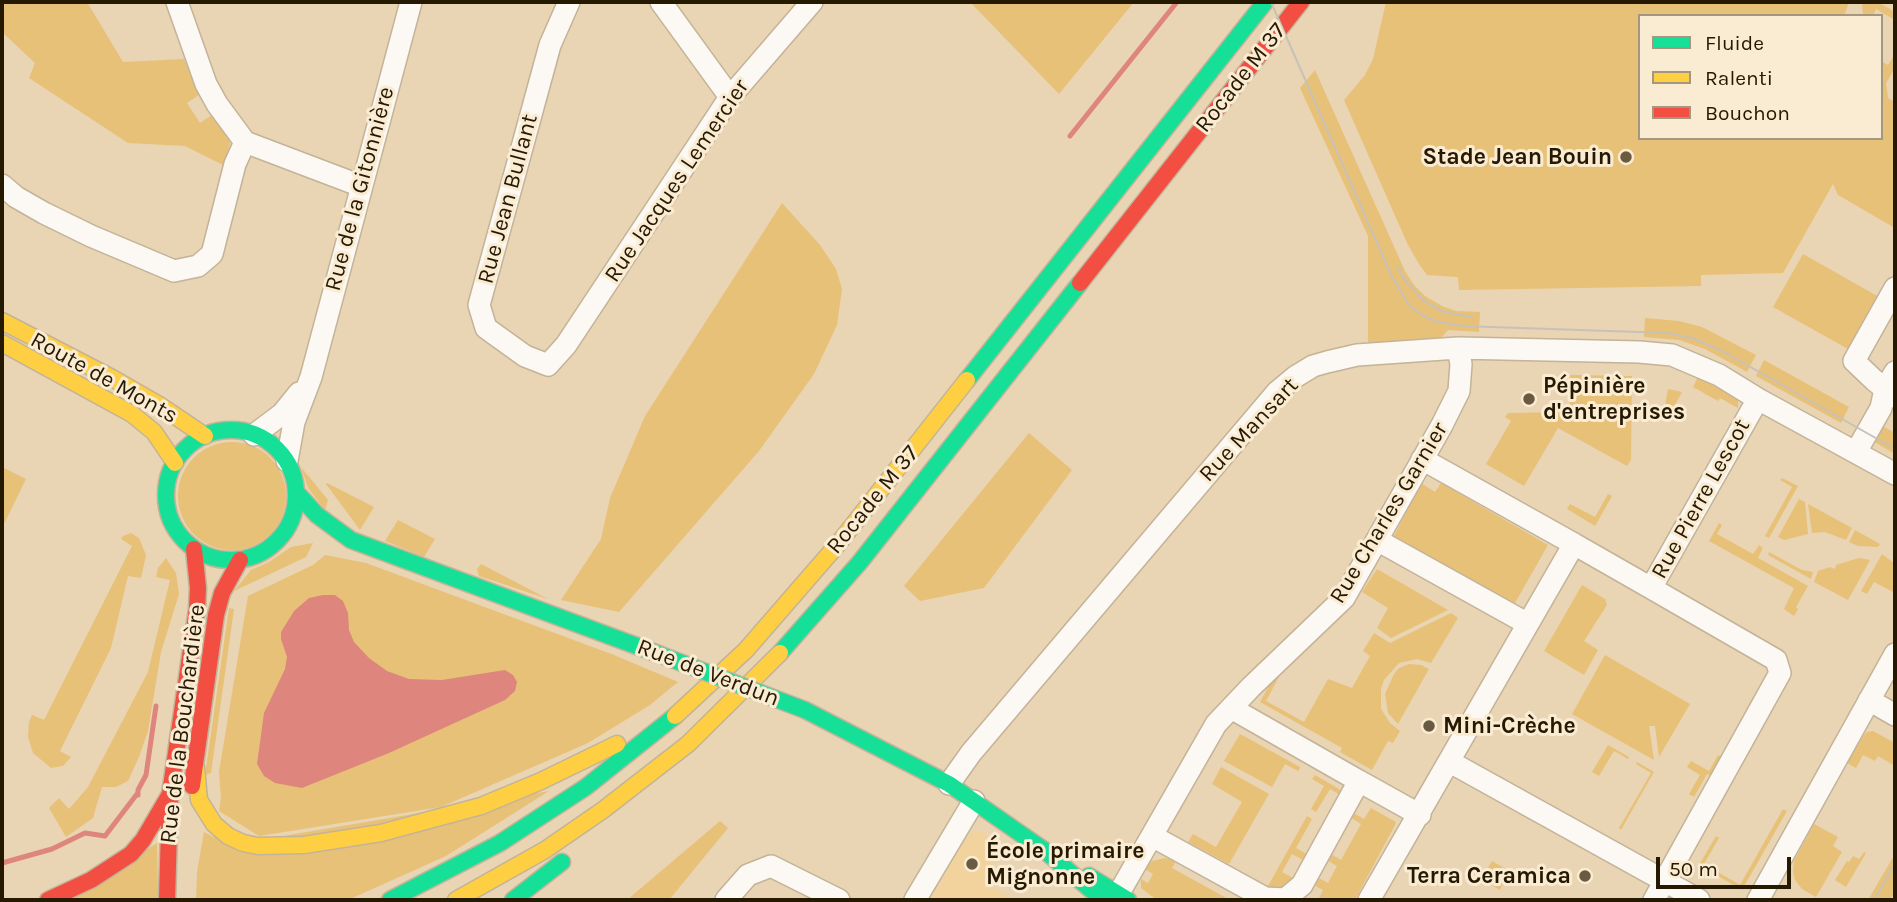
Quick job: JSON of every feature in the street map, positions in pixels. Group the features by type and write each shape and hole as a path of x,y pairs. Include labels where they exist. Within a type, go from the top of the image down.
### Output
{"main road":[{"name":"Rocade M 37","path":"390,900 470,861 530,825 596,780 669,722 746,650 838,544 1265,2"},
{"name":"Rocade M 37","path":"456,900 545,850 654,772 715,720 766,669 838,589 1301,2"},
{"name":"Route de Monts","path":"2,321 112,378 205,436"},
{"name":"Route de Monts","path":"2,344 132,414 153,432 175,463"},
{"path":"220,431 254,435 267,441 287,461 293,476 295,509 289,525 280,539 268,549 240,560 208,556 194,549 176,529 168,511 166,492 175,463 183,452 205,436 220,431"},
{"name":"Rue de Verdun","path":"296,492 317,515 351,540 805,710 949,784 1116,899"},
{"path":"280,539 304,537"},
{"name":"Rue de Verdun","path":"323,538 351,540"},
{"name":"Rue de la Bouchardière","path":"167,900 170,794 197,609 194,549"},
{"name":"Rue de la Bouchardière","path":"189,806 216,615 222,593 240,560"},
{"path":"196,768 199,800 214,824 228,836 258,846 304,845 392,831 481,806 541,781 600,750 669,722"},
{"path":"594,835 654,772"},
{"path":"48,900 91,880 131,853 143,840 170,794"},
{"name":"Rue de la Bouchardière","path":"180,900 180,865 185,831"},
{"path":"513,900 575,852"}],"street":[{"path":"177,2 206,84 245,142 361,186"},
{"name":"Rue de la Gitonnière","path":"287,461 294,422 311,377 411,2"},
{"name":"Rue Jean Bullant","path":"548,365 525,356 486,328 479,304 550,45 569,2"},
{"path":"662,2 730,97"},
{"name":"Rue Jacques Lemercier","path":"548,365 566,345 730,97 812,2"},
{"path":"2,185 16,197 44,213 174,271 198,266 212,254 235,164 245,142"},
{"path":"1856,452 1892,386 1854,361 1895,288"},
{"name":"Rue Mansart","path":"949,784 971,753 1277,392 1313,366 1357,355 1458,348 1672,355 1719,375 1895,474"},
{"name":"Rue Charles Garnier","path":"1116,899 1216,724 1344,598 1459,391 1461,364 1458,348"},
{"name":"Rue de la Gitonnière","path":"254,435 282,414 311,377"},
{"name":"Rue Pierre Lescot","path":"1654,900 1780,673 1776,660 1651,588 1758,399"},
{"path":"1422,459 1651,588"},
{"path":"1377,540 1528,624"},
{"path":"1369,900 1574,544"},
{"path":"1758,900 1895,654"},
{"path":"1869,701 1895,715"},
{"path":"1231,708 1420,815"},
{"path":"1450,762 1699,900"},
{"path":"1152,836 1265,898 1285,899 1302,886 1359,781"},
{"path":"915,900 974,800"},
{"path":"726,900 748,875 771,866 839,900"}],"shaded area":[{"path":"2,2 87,2 123,62 184,59 199,95 187,103 200,123 212,115 227,133 230,143 225,166 185,146 128,143 29,78 35,63 2,32"},
{"path":"970,2 1134,2 1059,94"},
{"name":"Stade Jean Bouin","path":"1386,2 1849,2 1845,14 1638,14 1638,140 1883,140 1883,62 1888,65 1895,54 1895,68 1886,83 1888,98 1895,102 1895,228 1838,195 1833,184 1783,273 1701,275 1701,286 1459,290 1458,277 1427,275 1419,264 1408,245 1344,100 1365,75 1373,59"},
{"path":"1862,2 1878,2 1895,12 1895,20 1876,9 1874,14 1863,14"},
{"path":"1315,70 1405,271 1425,296 1442,306 1456,311 1480,312 1479,332 1448,330 1442,337 1409,342 1368,342 1368,236 1300,88"},
{"path":"782,203 820,245 836,269 842,289 837,325 814,374 759,451 619,612 561,600 601,539 610,498 645,416"},
{"path":"1803,254 1879,297 1848,349 1773,307"},
{"path":"1645,318 1679,321 1702,327 1756,355 1747,372 1705,349 1679,340 1644,337"},
{"path":"1764,360 1849,407 1841,423 1756,376"},
{"path":"1570,375 1632,376 1631,460 1627,466 1558,428 1524,486 1486,464 1511,421 1505,417 1508,413 1570,412"},
{"path":"1698,377 1738,399 1738,408 1720,398 1718,401 1693,387"},
{"path":"1668,389 1682,392 1668,418 1663,416"},
{"path":"1879,424 1895,433 1895,454 1871,440"},
{"path":"1029,433 1072,470 984,588 920,601 904,586"},
{"path":"232,442 252,447 270,458 281,476 286,496 281,516 270,534 252,545 232,550 212,545 194,534 183,516 178,496 183,476 194,458 212,447"},
{"path":"2,467 26,479 2,528"},
{"path":"301,467 328,500 325,510 308,488"},
{"path":"1782,478 1798,486 1769,538 1765,536 1792,487 1780,480"},
{"path":"1421,483 1435,492 1441,483 1548,545 1515,603 1393,538"},
{"path":"326,484 374,507 360,530"},
{"path":"1608,494 1612,496 1595,526 1567,509 1570,504 1595,517"},
{"path":"1799,499 1805,502 1808,534 1784,540 1778,537"},
{"path":"1808,504 1852,528 1846,540 1825,532 1812,533"},
{"path":"398,520 435,539 424,557 385,541"},
{"path":"1719,523 1722,525 1717,534 1753,554 1759,545 1763,548 1758,558 1808,586 1794,616 1784,609 1794,588 1709,541"},
{"path":"1855,530 1880,544 1878,547 1858,546 1849,542"},
{"path":"131,533 139,538 146,555 141,578 128,576 111,648 60,751 71,757 63,766 51,768 33,753 28,737 29,722 32,715 44,720 132,546 121,539"},
{"path":"313,543 306,557 234,591 251,570 291,547"},
{"path":"1769,552 1802,570 1813,572 1811,579 1768,555"},
{"path":"1882,554 1895,564 1895,593 1874,582 1867,594 1861,591"},
{"path":"325,555 366,563 614,655 678,682 650,705 588,743 441,807 259,836 219,811 219,772 248,596 313,565"},
{"path":"166,558 176,573 179,594 161,652 148,731 139,757 128,781 116,787 102,787 93,818 66,837 49,808 59,798 69,809 88,787 148,672 170,580 156,577 158,568"},
{"path":"1859,558 1870,560 1848,600 1814,582 1818,571 1830,567 1835,569 1836,565"},
{"path":"481,564 548,599 479,576 477,569"},
{"path":"1377,569 1448,610 1391,638 1377,628 1388,608 1362,592"},
{"path":"1582,585 1605,599 1607,605 1584,641 1598,650 1584,675 1544,651"},
{"path":"335,595 343,601 354,642 369,658 387,671 409,679 442,680 505,670 513,675 517,682 515,691 505,700 389,753 302,788 275,783 264,776 257,764 264,713 285,669 287,657 281,632 294,611 309,598"},
{"path":"229,608 234,609 211,773 205,775"},
{"path":"1451,613 1458,618 1431,663 1417,659 1399,663 1384,680 1381,709 1390,723 1400,731 1393,743 1388,741 1372,770 1340,752 1342,748 1260,702 1276,673 1280,675 1266,701 1304,722 1328,679 1352,688 1370,656 1363,651 1374,633 1390,643"},
{"path":"1605,655 1690,704 1659,757 1655,726 1649,726 1654,760 1572,714"},
{"path":"1409,664 1429,669 1398,724 1388,713 1385,694 1394,674 1399,668"},
{"path":"1873,731 1895,743 1895,766 1878,756 1875,761 1863,755 1856,768 1847,763 1864,735"},
{"path":"1240,734 1300,768 1298,771 1285,764 1272,787 1224,761"},
{"path":"1608,745 1629,757 1628,759 1614,751 1599,776 1592,772"},
{"path":"1718,755 1722,757 1711,776 1707,774 1694,797 1689,794 1700,775 1687,767 1691,761 1709,771"},
{"path":"1637,762 1654,772 1621,830 1619,828 1651,773 1636,764"},
{"path":"1221,767 1269,794 1229,864 1188,842 1193,834 1216,847 1242,802 1212,784"},
{"path":"1315,775 1344,792 1342,796 1330,789 1316,812 1311,809 1324,786 1312,779"},
{"path":"549,791 446,856 348,900 196,900 197,872 204,832 230,845"},
{"path":"1371,808 1396,822 1355,900 1318,900 1323,890 1312,884 1315,876 1328,883 1337,866 1325,859 1329,853 1341,860 1361,824 1350,817 1352,812 1364,819"},
{"path":"1783,809 1787,811 1742,890 1699,865 1716,836 1719,838 1704,864 1740,885"},
{"path":"1307,816 1312,819 1296,848 1308,855 1305,861 1292,854 1282,872 1295,879 1279,892 1253,884 1255,879 1268,886"},
{"path":"720,821 728,828 669,900 627,900"},
{"path":"1814,824 1838,837 1833,846 1842,852 1816,897 1802,889 1793,872 1794,861"},
{"name":"École primaire Mignonne","path":"974,831 982,832 1004,847 984,882 1015,900 930,900 965,838"},
{"path":"157,843 158,900 70,900"},
{"path":"1866,853 1846,887 1835,880 1847,861 1853,856 1859,859"},
{"path":"1895,854 1893,895 1890,900 1868,900"},
{"path":"1165,858 1176,861 1172,868 1230,900 1157,900 1141,888 1141,879 1148,883 1153,874 1143,868 1152,861"},
{"path":"1492,861 1508,870 1500,890 1486,882 1491,873 1486,871"}],"waterway":[{"path":"1070,136 1177,2"},
{"path":"138,795 146,775 156,706"},
{"path":"2,863 52,849 85,833 105,836 137,794"}],"tram line":[{"path":"1271,2 1392,277 1409,305 1422,315 1435,321 1462,326 1668,333 1695,339 1724,352 1895,449"},
{"path":"1398,267 1403,278 1424,301 1444,312 1472,317"},
{"path":"1874,900 1895,864"}],"traffic: fast":[{"path":"967,380 1265,2"},
{"path":"780,653 860,562 1080,283"},
{"path":"231,430 256,435 277,449 291,470 296,495 291,520 277,541 256,555 231,560 206,555 185,541 171,520 166,495 171,470 185,449 206,435 231,430"},
{"path":"296,492 317,515 351,540 661,655"},
{"path":"661,655 805,710"},
{"path":"805,710 949,784 1044,850 1103,900"},
{"path":"390,900 500,843 586,787 675,716"},
{"path":"513,900 562,862"},
{"path":"1089,876 1128,900"}],"traffic: slow":[{"path":"2,321 112,378 205,436"},
{"path":"2,343 132,414 154,432 175,463"},
{"path":"675,716 746,650 838,544 967,380"},
{"path":"456,900 545,850 603,810 688,744 780,653"},
{"path":"196,768 199,800 214,824 228,836 258,846 304,845 381,833 481,806 541,781 617,744"}],"traffic: jam":[{"path":"1080,283 1301,2"},
{"path":"167,900 170,794 197,609 194,549"},
{"path":"192,786 216,615 222,593 240,560"},
{"path":"48,900 91,880 131,854 143,840 170,794"}],"place":[{"name":"Stade Jean Bouin","path":"1626,157"},
{"name":"Pépinière d'entreprises","path":"1529,399"},
{"name":"Mini-Crèche","path":"1429,726"},
{"name":"École primaire Mignonne","path":"972,864"},
{"name":"Terra Ceramica","path":"1585,876"}]}
